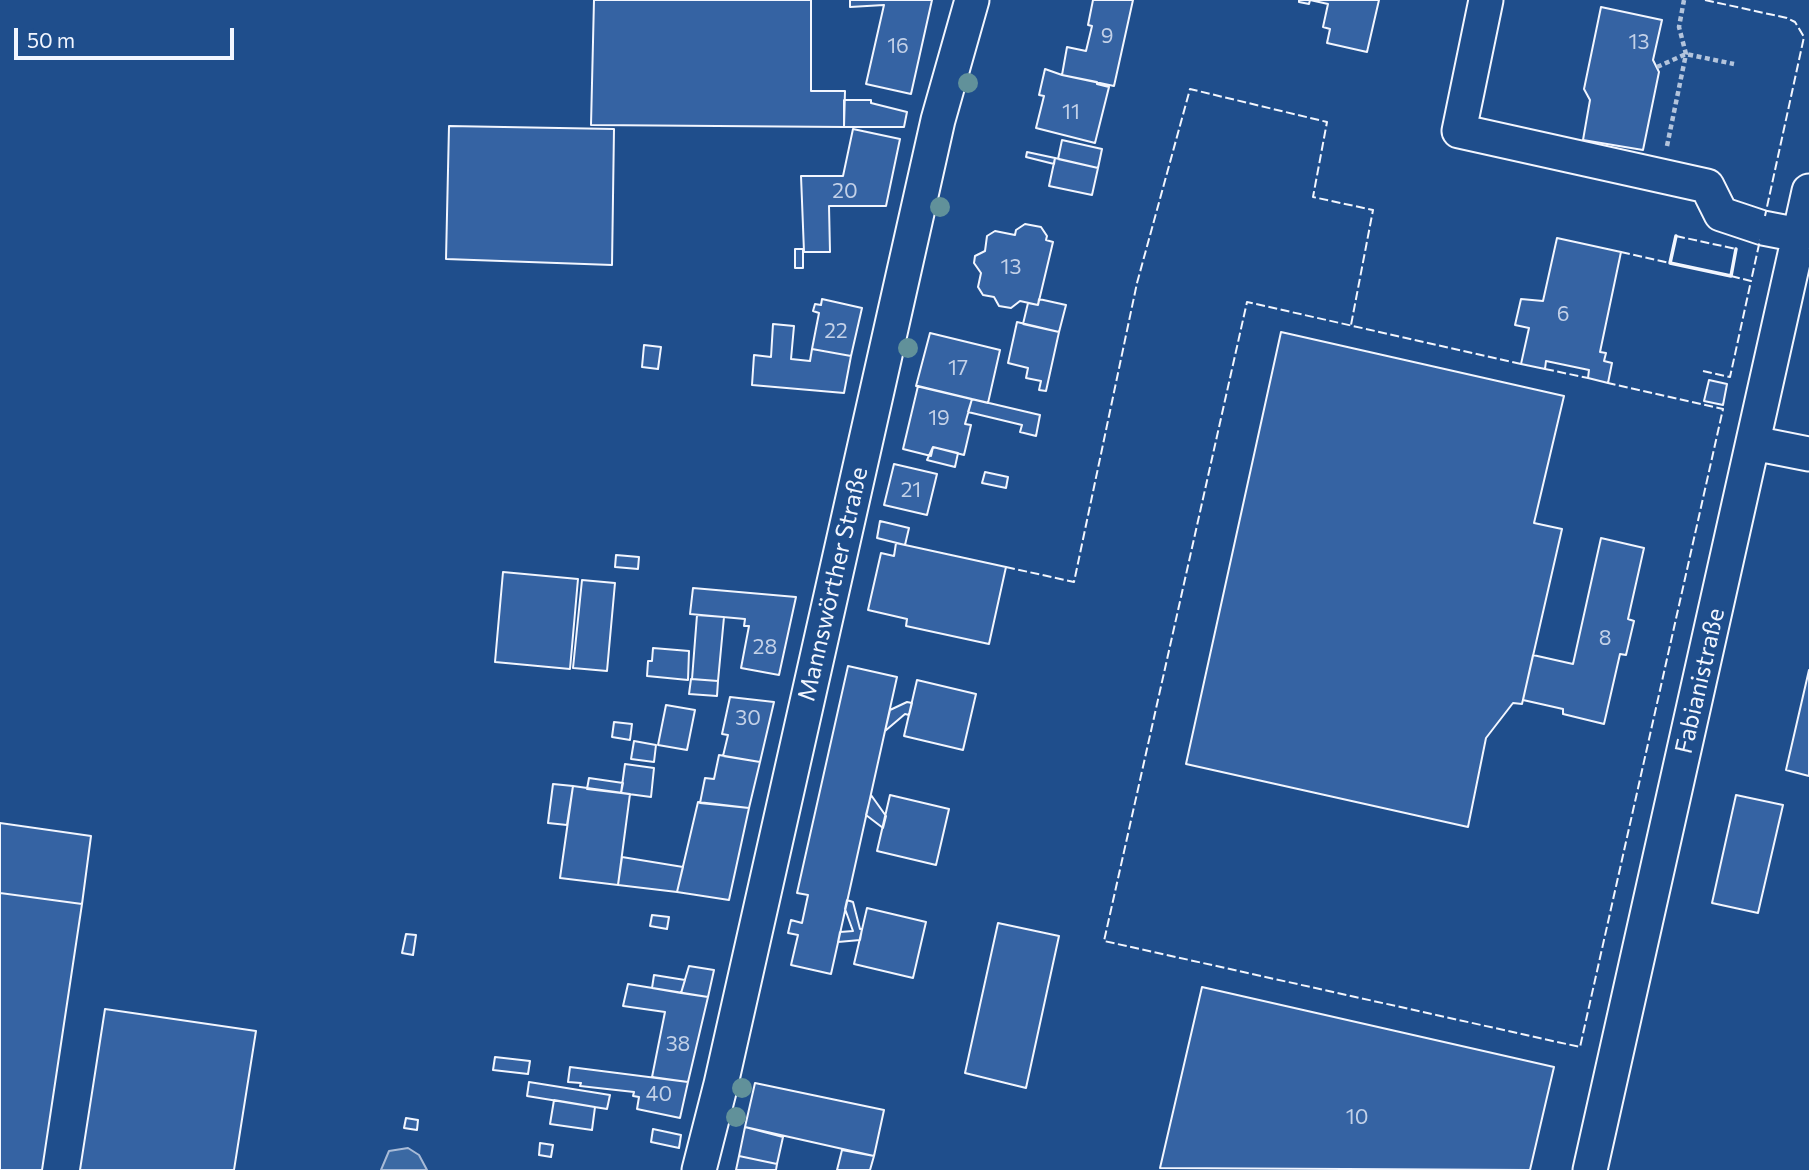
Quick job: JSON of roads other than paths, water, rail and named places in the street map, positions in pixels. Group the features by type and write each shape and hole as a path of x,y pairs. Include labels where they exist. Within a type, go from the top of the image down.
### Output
{"street":[{"name":"Mannswörther Straße","path":"699,1170 721,1084 938,120 972,0"},
{"path":"1486,0 1459,131 1707,186 1721,214 1763,228 1799,235"},
{"name":"Fabianistraße","path":"1591,1170 1809,191"},
{"path":"1753,443 1809,454"}],"water":[{"path":"408,1148 419,1155 427,1170 381,1170 389,1151"}]}
